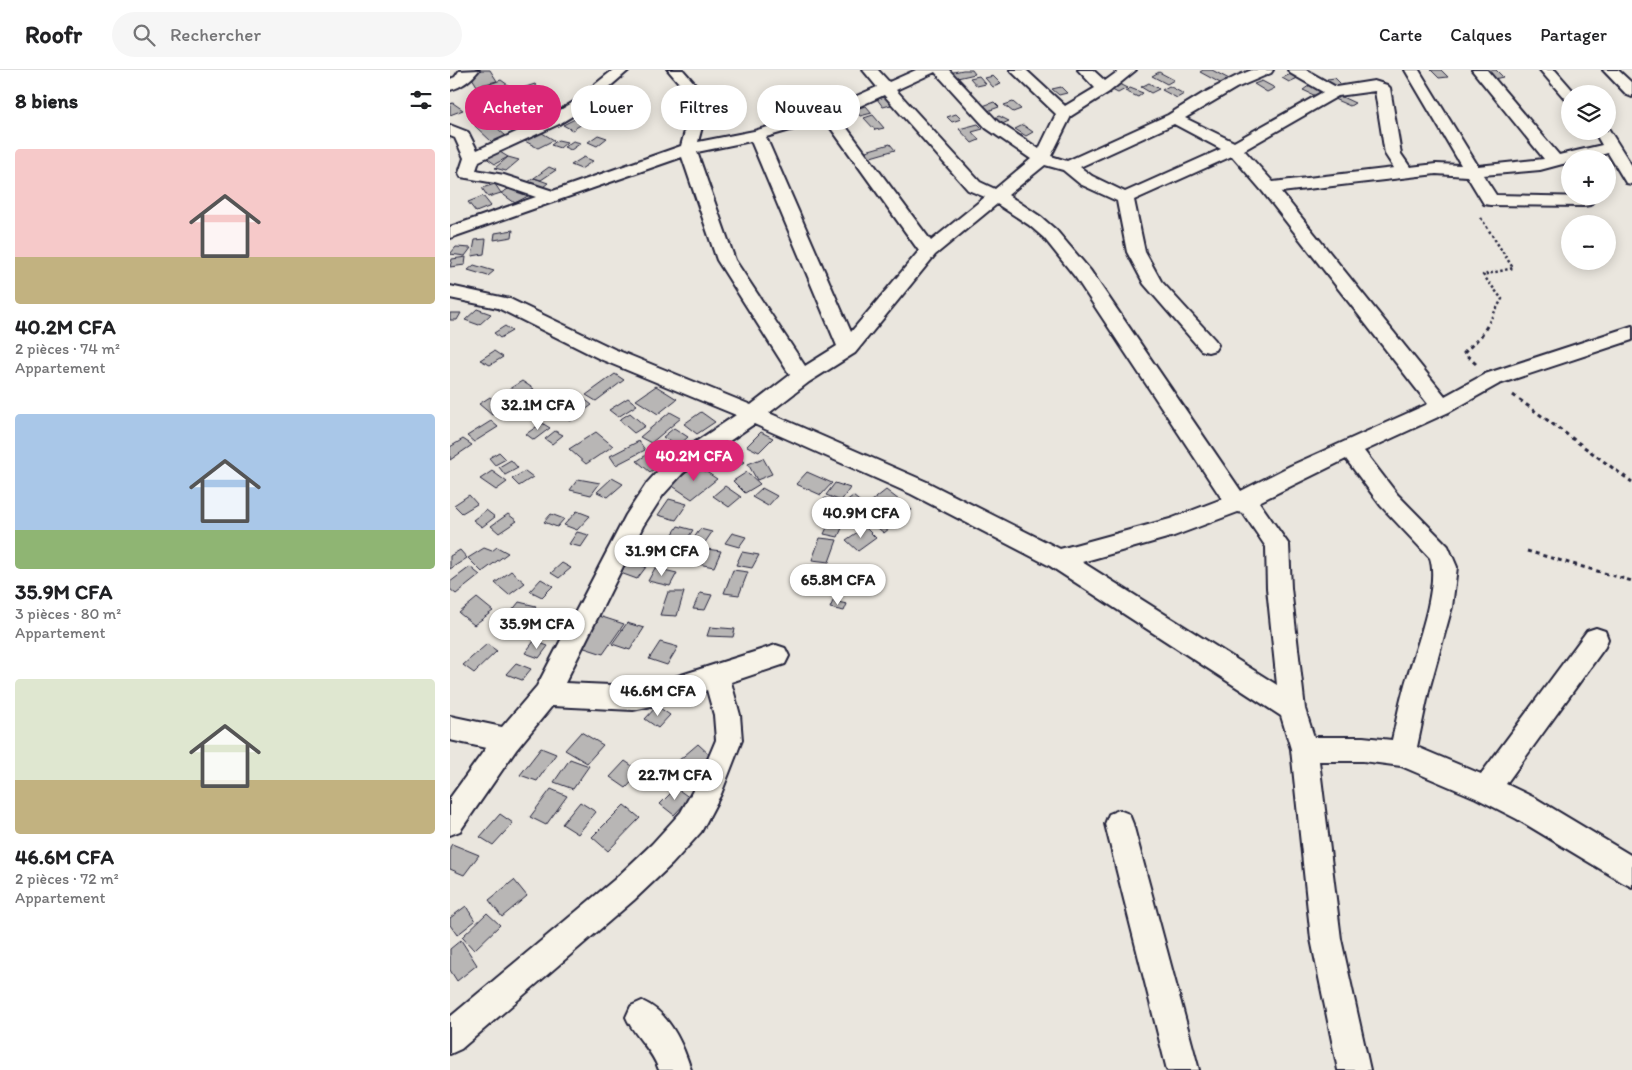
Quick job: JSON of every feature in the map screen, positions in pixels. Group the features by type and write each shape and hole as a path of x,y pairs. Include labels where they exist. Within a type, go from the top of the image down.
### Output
{"street":[{"path":"450,85 461,80 464,74 472,70"},
{"path":"675,70 697,95 700,105 688,149 726,260 802,377"},
{"path":"870,70 974,186 997,196 1036,221 1050,234 1082,274 1237,503 1250,506 1277,545 1292,709 1304,749 1326,939 1354,1070"},
{"path":"860,100 929,70"},
{"path":"941,70 992,125 1042,160 1069,166 1086,180 1125,198 1234,149 1334,92 1374,86 1382,88 1393,154 1405,172"},
{"path":"1017,70 1064,113"},
{"path":"1085,70 1104,89"},
{"path":"450,821 507,741 546,694 634,521 655,489 676,467 753,414 802,377 848,348 929,251 1042,160 1064,113 1104,89 1129,70"},
{"path":"1295,70 1334,92"},
{"path":"1412,70 1490,200 1561,201"},
{"path":"1479,70 1554,160"},
{"path":"1547,70 1561,86"},
{"path":"1610,70 1632,92"},
{"path":"463,169 578,106 614,72"},
{"path":"1069,166 1174,118 1195,104 1254,72"},
{"path":"1174,118 1234,149 1269,188 1442,408"},
{"path":"450,130 462,135 463,169"},
{"path":"450,233 688,149 774,130"},
{"path":"841,130 929,251"},
{"path":"757,135 848,348"},
{"path":"1607,140 1632,179"},
{"path":"1269,188 1436,169 1473,171 1540,165 1554,160 1612,148"},
{"path":"463,169 552,196"},
{"path":"1125,198 1136,252 1154,284 1208,344"},
{"path":"450,292 503,303 607,354 753,414 920,488 1058,559 1292,709"},
{"path":"1058,559 1174,527 1237,503 1298,472 1442,408 1492,379 1632,333"},
{"path":"1351,450 1389,500 1440,553 1445,566 1440,607 1416,690 1402,754"},
{"path":"1486,789 1596,639"},
{"path":"546,694 633,698 656,694 776,656"},
{"path":"450,1038 624,890 662,854 691,822 711,784 729,740 726,715 716,676"},
{"path":"450,728 507,741"},
{"path":"1304,749 1363,749 1402,754 1486,789 1527,810 1632,872"},
{"path":"1119,824 1183,1070"},
{"path":"642,1017 664,1043 671,1055 675,1070"}],"path":[{"path":"1490,200 1481,219 1513,268 1483,276 1502,299 1481,336 1464,353 1492,379 1632,482"},
{"path":"1527,552 1632,581"}],"building":[{"path":"479,70 490,70 497,81 476,85 469,73"},
{"path":"972,70 975,74 953,79 949,73"},
{"path":"1212,70 1231,80 1222,84 1200,72"},
{"path":"1431,70 1441,70 1448,77 1439,78"},
{"path":"1485,70 1496,70 1503,77 1494,79"},
{"path":"1159,72 1174,80 1167,84 1152,76"},
{"path":"1293,73 1300,77 1289,82 1282,78"},
{"path":"979,76 986,84 977,86 970,78"},
{"path":"993,76 1001,84 993,87 985,78"},
{"path":"1335,78 1343,86 1335,88 1327,79"},
{"path":"501,80 508,85 487,85"},
{"path":"1262,81 1275,88 1267,92 1254,84"},
{"path":"1149,83 1159,89 1151,93 1141,87"},
{"path":"1119,84 1127,88 1118,93 1110,89"},
{"path":"1310,85 1325,92 1318,97 1303,90"},
{"path":"1169,86 1184,94 1177,98 1162,90"},
{"path":"1061,87 1067,93 1059,95 1052,89"},
{"path":"1130,88 1143,93 1138,97 1125,91"},
{"path":"1340,96 1355,103 1350,106 1334,99"},
{"path":"885,97 891,105 883,107 877,99"},
{"path":"994,102 999,107 985,112 980,107"},
{"path":"1013,102 1021,109 1013,112 1004,105"},
{"path":"453,103 463,110 450,115 450,104"},
{"path":"866,106 872,113 860,116 860,108"},
{"path":"956,114 961,119 952,122 947,117"},
{"path":"873,115 884,128 875,130 864,118"},
{"path":"999,116 1009,121 1002,124 992,119"},
{"path":"571,121 571,129 563,125"},
{"path":"978,124 983,129 972,132 979,140 972,143 959,129"},
{"path":"1023,125 1033,132 1026,136 1015,129"},
{"path":"479,130 499,130 506,136 492,142"},
{"path":"537,130 554,140 538,148 521,139"},
{"path":"598,135 607,138 597,146 588,142"},
{"path":"558,140 567,142 560,148 551,145"},
{"path":"573,141 581,143 571,150 564,147"},
{"path":"890,144 895,150 864,159 859,153"},
{"path":"495,149 508,157 495,164 482,155"},
{"path":"508,157 519,160 506,171 495,168"},
{"path":"584,157 593,161 581,169 571,165"},
{"path":"549,167 556,170 541,180 534,178"},
{"path":"534,178 548,183 543,187 528,182"},
{"path":"495,184 501,193 488,197 482,188"},
{"path":"514,186 528,196 515,203 501,193"},
{"path":"483,196 491,206 476,212 468,202"},
{"path":"513,230 512,237 494,240 495,233"},
{"path":"486,239 484,254 472,256 475,240"},
{"path":"456,247 471,248 465,256 450,254"},
{"path":"466,257 465,265 450,267 452,259"},
{"path":"474,265 494,271 488,276 468,270"},
{"path":"477,309 491,314 479,325 465,320"},
{"path":"450,313 461,313 457,320 450,320"},
{"path":"505,326 512,331 500,338 494,333"},
{"path":"494,351 503,357 490,365 480,360"},
{"path":"615,374 624,380 596,401 586,395"},
{"path":"522,381 534,389 521,398 509,389"},
{"path":"656,386 677,399 658,414 636,400"},
{"path":"532,394 539,400 526,408 519,402"},
{"path":"490,397 503,408 492,415 479,404"},
{"path":"583,398 592,405 570,421 560,414"},
{"path":"628,398 637,405 618,417 609,410"},
{"path":"670,412 681,418 651,443 640,437"},
{"path":"701,412 715,422 697,434 684,424"},
{"path":"630,413 645,426 634,433 619,420"},
{"path":"491,421 498,427 474,442 467,436"},
{"path":"542,423 550,428 534,440 526,434"},
{"path":"674,428 688,437 678,446 663,437"},
{"path":"555,431 563,435 552,444 545,439"},
{"path":"596,432 613,446 586,464 569,449"},
{"path":"761,432 773,438 759,452 747,446"},
{"path":"463,439 472,445 450,460 450,447"},
{"path":"639,441 645,450 616,465 610,456"},
{"path":"499,452 506,459 495,465 489,458"},
{"path":"651,452 664,462 650,472 637,461"},
{"path":"733,454 744,462 732,471 721,462"},
{"path":"763,458 772,474 757,480 748,464"},
{"path":"511,460 518,468 505,475 499,467"},
{"path":"696,465 717,479 692,499 671,485"},
{"path":"492,471 507,482 496,490 480,479"},
{"path":"525,471 533,477 519,486 512,479"},
{"path":"747,472 760,484 745,493 733,481"},
{"path":"807,472 832,483 821,495 796,484"},
{"path":"612,478 623,484 608,497 597,492"},
{"path":"578,479 600,483 591,495 570,490"},
{"path":"835,483 850,488 841,501 826,495"},
{"path":"725,486 741,497 729,507 713,496"},
{"path":"762,488 777,496 768,506 752,497"},
{"path":"886,490 912,510 884,533 858,512"},
{"path":"469,495 477,504 462,513 454,505"},
{"path":"853,496 863,504 849,515 839,506"},
{"path":"825,498 840,503 830,517 815,511"},
{"path":"669,499 687,504 676,520 658,515"},
{"path":"486,510 495,517 482,527 473,520"},
{"path":"577,511 590,516 577,530 564,525"},
{"path":"508,514 517,521 499,533 491,526"},
{"path":"551,514 564,519 557,527 544,522"},
{"path":"832,517 846,519 838,537 824,534"},
{"path":"678,526 693,530 682,547 667,543"},
{"path":"865,527 876,538 858,551 846,540"},
{"path":"700,529 712,532 702,547 690,544"},
{"path":"577,532 589,535 581,547 569,544"},
{"path":"732,533 746,537 739,547 725,543"},
{"path":"820,538 837,540 829,562 812,560"},
{"path":"497,547 508,553 482,572 468,558 484,548 492,551"},
{"path":"706,549 721,551 714,567 698,564"},
{"path":"460,550 467,558 450,569 450,556"},
{"path":"742,552 759,555 752,568 736,565"},
{"path":"625,560 646,567 637,579 615,571"},
{"path":"562,563 571,568 559,578 551,573"},
{"path":"470,567 480,575 456,594 450,589 450,582"},
{"path":"655,568 677,573 670,586 648,581"},
{"path":"733,570 748,572 739,595 724,593"},
{"path":"511,571 525,583 509,595 495,583"},
{"path":"541,579 553,586 542,597 530,591"},
{"path":"668,592 684,592 677,616 660,615"},
{"path":"700,593 712,595 705,610 693,609"},
{"path":"477,598 493,611 474,625 459,613"},
{"path":"833,601 847,604 844,611 830,608"},
{"path":"519,602 536,606 520,627 504,621"},
{"path":"593,614 624,624 603,654 572,644"},
{"path":"627,623 644,628 630,650 612,644"},
{"path":"710,627 735,629 733,637 707,636"},
{"path":"534,641 548,646 539,658 525,653"},
{"path":"660,642 678,647 667,665 649,659"},
{"path":"487,644 497,651 474,673 463,665"},
{"path":"516,663 531,669 522,680 506,674"},
{"path":"657,706 670,715 658,728 645,719"},
{"path":"581,732 603,745 587,763 565,750"},
{"path":"698,744 711,756 692,775 678,761"},
{"path":"541,748 556,754 537,781 520,775"},
{"path":"570,759 589,766 573,789 554,782"},
{"path":"625,761 641,772 626,788 610,777"},
{"path":"676,788 690,798 674,815 660,804"},
{"path":"551,789 567,796 546,825 530,817"},
{"path":"580,802 596,812 578,834 562,824"},
{"path":"624,805 640,818 608,851 592,837"},
{"path":"500,814 513,823 493,845 480,837"},
{"path":"452,844 479,855 464,875 450,869 450,847"},
{"path":"514,880 527,896 502,917 489,900"},
{"path":"466,906 475,921 457,935 450,925 450,918"},
{"path":"487,913 500,925 474,950 462,937"},
{"path":"461,940 477,965 457,981 450,970 450,949"}]}
